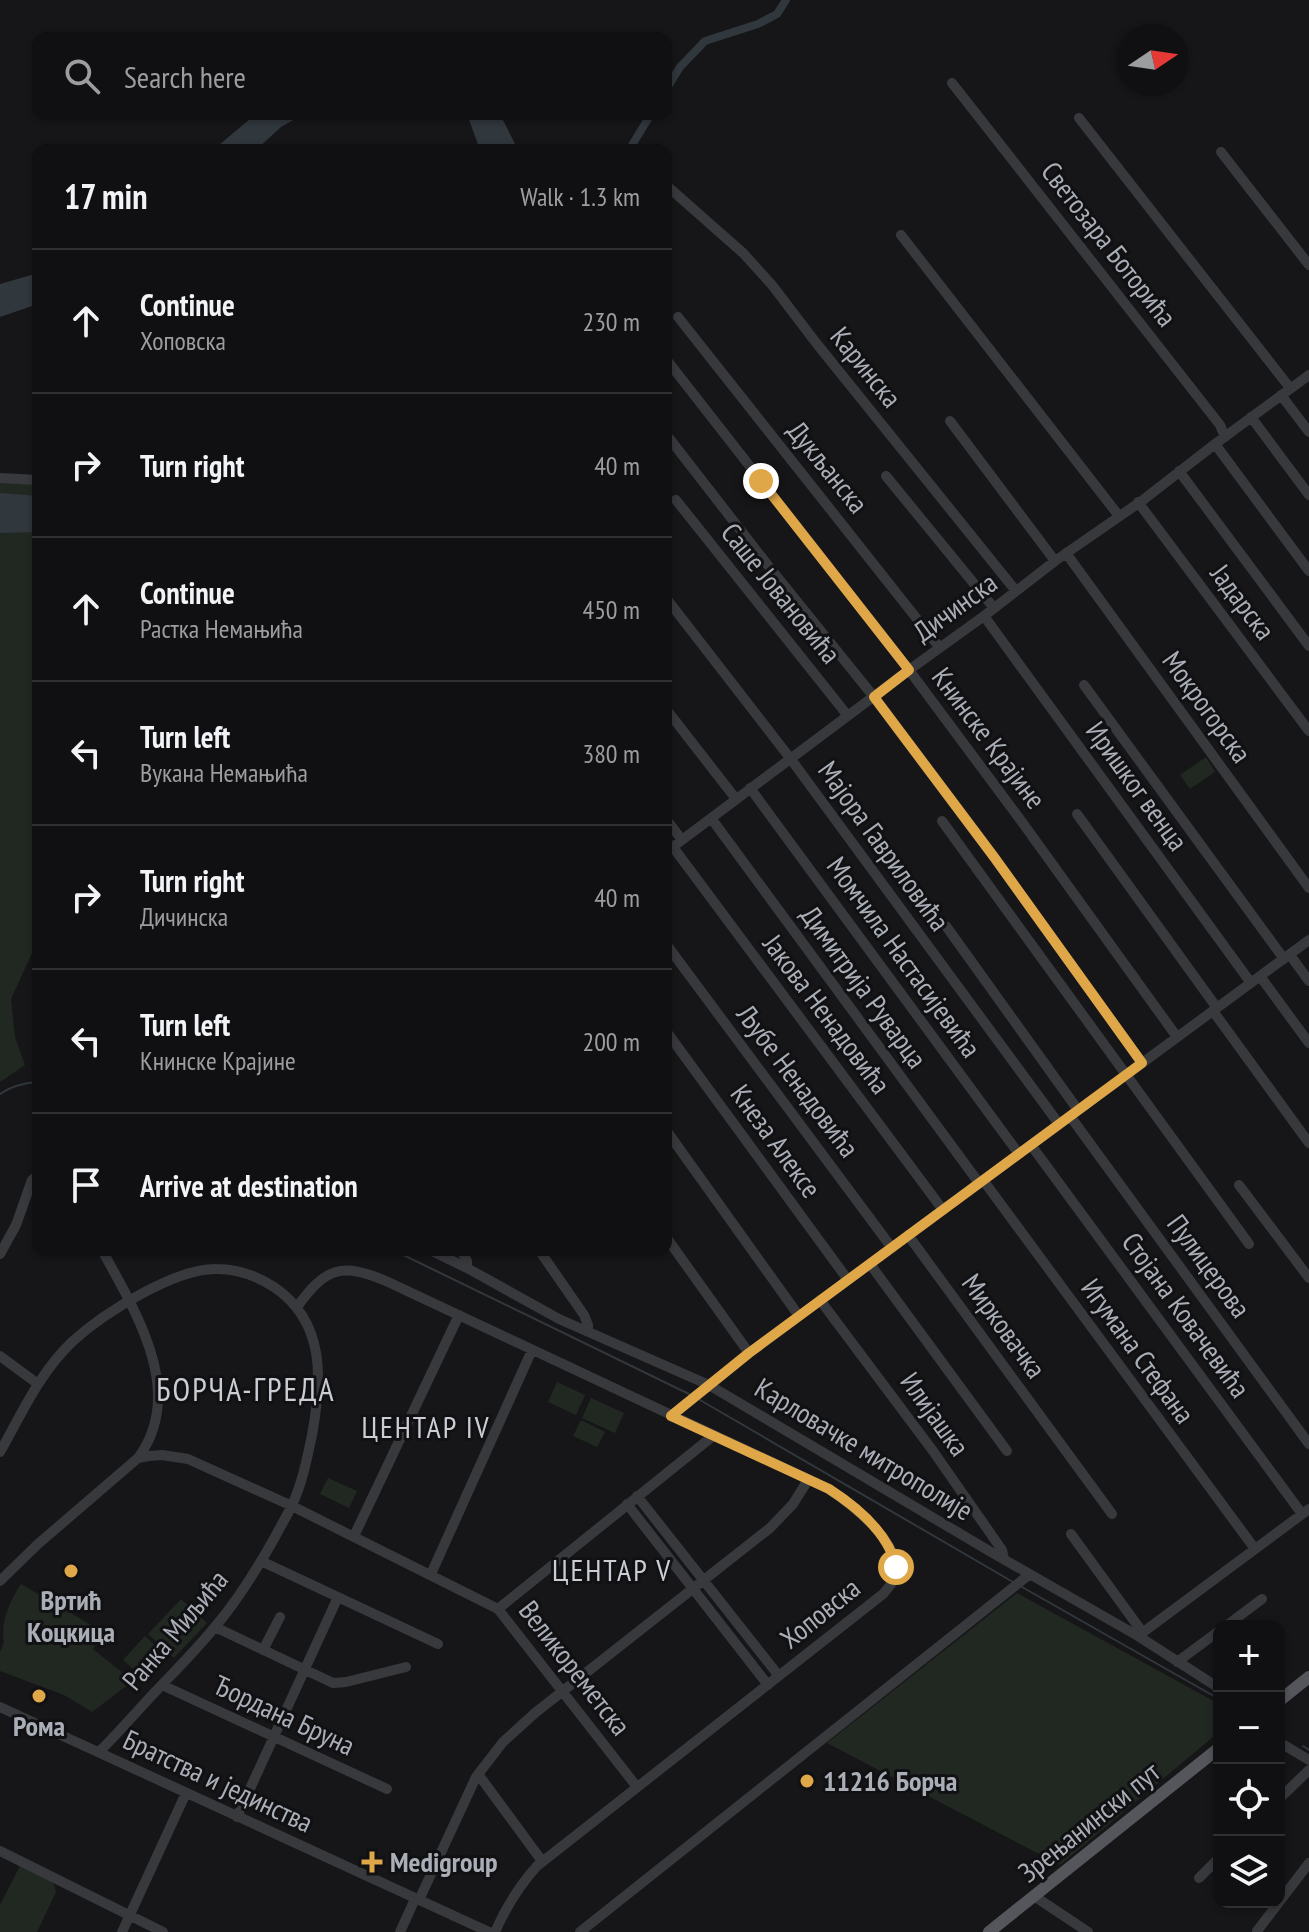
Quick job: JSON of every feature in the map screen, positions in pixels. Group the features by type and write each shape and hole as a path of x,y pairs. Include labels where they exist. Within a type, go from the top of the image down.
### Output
{"main road":[{"path":"1285,1696 1309,1677"},
{"name":"Зрењанински пут","path":"989,1932 1213,1753"}],"street":[{"name":"Светозара Боторића","path":"952,83 1220,425 1225,437"},
{"path":"1079,118 1286,392 1309,432"},
{"path":"1221,152 1309,265"},
{"name":"Каринска","path":"672,190 743,253 772,285 1016,591"},
{"path":"901,235 1119,516"},
{"name":"Дукљанска","path":"678,317 940,648"},
{"name":"Книнске Крајине","path":"672,367 909,670 1177,1037"},
{"name":"Дичинска","path":"674,846 1309,375"},
{"path":"1251,417 1309,495"},
{"path":"950,421 1055,561"},
{"path":"672,442 874,697 1142,1063"},
{"path":"1215,444 1309,571"},
{"path":"1179,471 1309,646"},
{"path":"886,476 994,608"},
{"path":"0,478 32,480"},
{"name":"Саше Јовановића","path":"676,500 848,716"},
{"name":"Јадарска","path":"1138,502 1309,731"},
{"name":"Мокрогорска","path":"1066,553 1309,888"},
{"name":"Мајора Гавриловића","path":"672,606 790,758 1059,1124"},
{"name":"Иришког венца","path":"984,616 1256,980 1309,1043"},
{"path":"1084,685 1287,957 1309,981"},
{"path":"672,717 736,799"},
{"name":"Момчила Настасијевића","path":"750,788 1019,1154"},
{"path":"1077,814 1309,1143"},
{"name":"Димитрија Руварца","path":"711,818 981,1182"},
{"path":"942,821 1249,1244"},
{"name":"Јакова Ненадовића","path":"674,846 943,1210"},
{"name":"Пулицерова","path":"946,926 1074,1113 1309,1444"},
{"path":"674,1414 820,1300 1309,940"},
{"name":"Љубе Ненадовића","path":"672,952 892,1248"},
{"name":"Кнеза Алексе","path":"672,1039 848,1280"},
{"path":"672,1138 799,1316"},
{"name":"Стојана Ковачевића","path":"1031,1145 1306,1512"},
{"path":"0,1254 16,1225 32,1180"},
{"name":"Игумана Стефана","path":"981,1182 1255,1549"},
{"path":"1239,1185 1309,1278"},
{"name":"Мирковачка","path":"908,1235 1112,1514"},
{"path":"672,1245 749,1353"},
{"path":"0,1581 138,1458 153,1432 157,1392 151,1351 140,1322 105,1256"},
{"name":"Карловачке митрополије","path":"442,1256 559,1319 709,1385 1030,1574 1141,1634 1213,1684"},
{"path":"464,1256 467,1268"},
{"path":"543,1256 584,1315 588,1332"},
{"path":"870,1264 1007,1451"},
{"name":"Ранка Миљића","path":"0,1452 38,1384 73,1341 129,1300 182,1277 216,1269 256,1277 283,1294 297,1307 308,1324 317,1352 317,1406 302,1476 292,1506 261,1561 215,1627 99,1752"},
{"name":"Хоповска","path":"297,1307 320,1279 335,1272 346,1270 368,1274 674,1414 713,1436 829,1489 862,1514 889,1547 894,1558 896,1576 883,1594 542,1861 515,1894 495,1932"},
{"name":"Илијашка","path":"820,1300 1004,1552 1004,1559"},
{"path":"354,1536 459,1315"},
{"path":"431,1574 532,1350"},
{"path":"0,1356 38,1384"},
{"path":"498,1609 713,1436"},
{"name":"Великореметска","path":"138,1458 162,1455 188,1459 292,1506 498,1609 637,1787"},
{"path":"400,1932 478,1774 493,1754 515,1730 782,1517 808,1480"},
{"path":"637,1496 779,1676"},
{"path":"627,1504 768,1685"},
{"path":"1071,1534 1141,1634 1306,1512"},
{"path":"261,1561 438,1644"},
{"path":"580,1932 1030,1574"},
{"path":"237,1817 338,1597"},
{"path":"1234,1620 1262,1599"},
{"path":"263,1650 280,1617"},
{"path":"215,1627 333,1683 406,1667"},
{"path":"1177,1662 1213,1635"},
{"name":"Ђордана Бруна","path":"162,1685 387,1789"},
{"name":"Братства и јединства","path":"0,1707 489,1932"},
{"path":"1285,1746 1309,1760"},
{"path":"1285,1793 1309,1770"},
{"path":"478,1774 542,1861"},
{"path":"122,1932 186,1793"},
{"path":"0,1851 163,1932"},
{"path":"1257,1931 1309,1863"},
{"path":"1199,1878 1213,1864"},
{"path":"1034,1896 1088,1932"}],"shaded area":[{"path":"249,120 293,120 263,144 220,144"},
{"path":"469,120 503,120 515,144 478,144"},
{"path":"32,275 32,306 0,317 0,284"},
{"path":"0,480 32,481 32,953 11,999 15,1037 25,1065 0,1082"},
{"path":"0,493 32,496 32,532 0,533"},
{"path":"1206,757 1215,772 1190,789 1180,775"},
{"path":"557,1382 585,1395 576,1415 548,1402"},
{"path":"591,1398 624,1413 615,1433 582,1418"},
{"path":"581,1420 605,1432 597,1447 573,1436"},
{"path":"328,1478 357,1491 349,1508 320,1494"},
{"path":"21,1584 103,1632 93,1649 133,1681 92,1712 64,1695 0,1671 5,1619"},
{"path":"1017,1593 1213,1701 1213,1737 1060,1865 827,1743"},
{"path":"181,1599 207,1623 174,1658 148,1634"},
{"path":"145,1636 162,1652 140,1675 123,1660"},
{"path":"20,1866 53,1882 56,1892 37,1932 0,1932 0,1905"}],"waterway":[{"path":"672,80 705,41 758,24 777,14 786,0"},
{"path":"633,144 647,120"},
{"path":"0,1094 18,1085 32,1083"},
{"path":"405,1256 691,1395"},
{"path":"700,1400 1013,1582"},
{"path":"1022,1587 1213,1696"},
{"path":"1303,1746 1309,1750"}],"place":[{"name":"Вртић Коцкица","path":"71,1571"},
{"name":"Рома","path":"39,1696"},
{"name":"11216 Борча","path":"807,1781"},
{"name":"Medigroup","path":"372,1862"}],"district":[{"name":"БОРЧА-ГРЕДА","path":"246,1390"},
{"name":"ЦЕНТАР IV","path":"426,1428"},
{"name":"ЦЕНТАР V","path":"612,1571"}],"route":[{"path":"761,481 909,670 874,697 1142,1063 749,1353 671,1416 829,1489 862,1514 889,1547 896,1567"}]}
